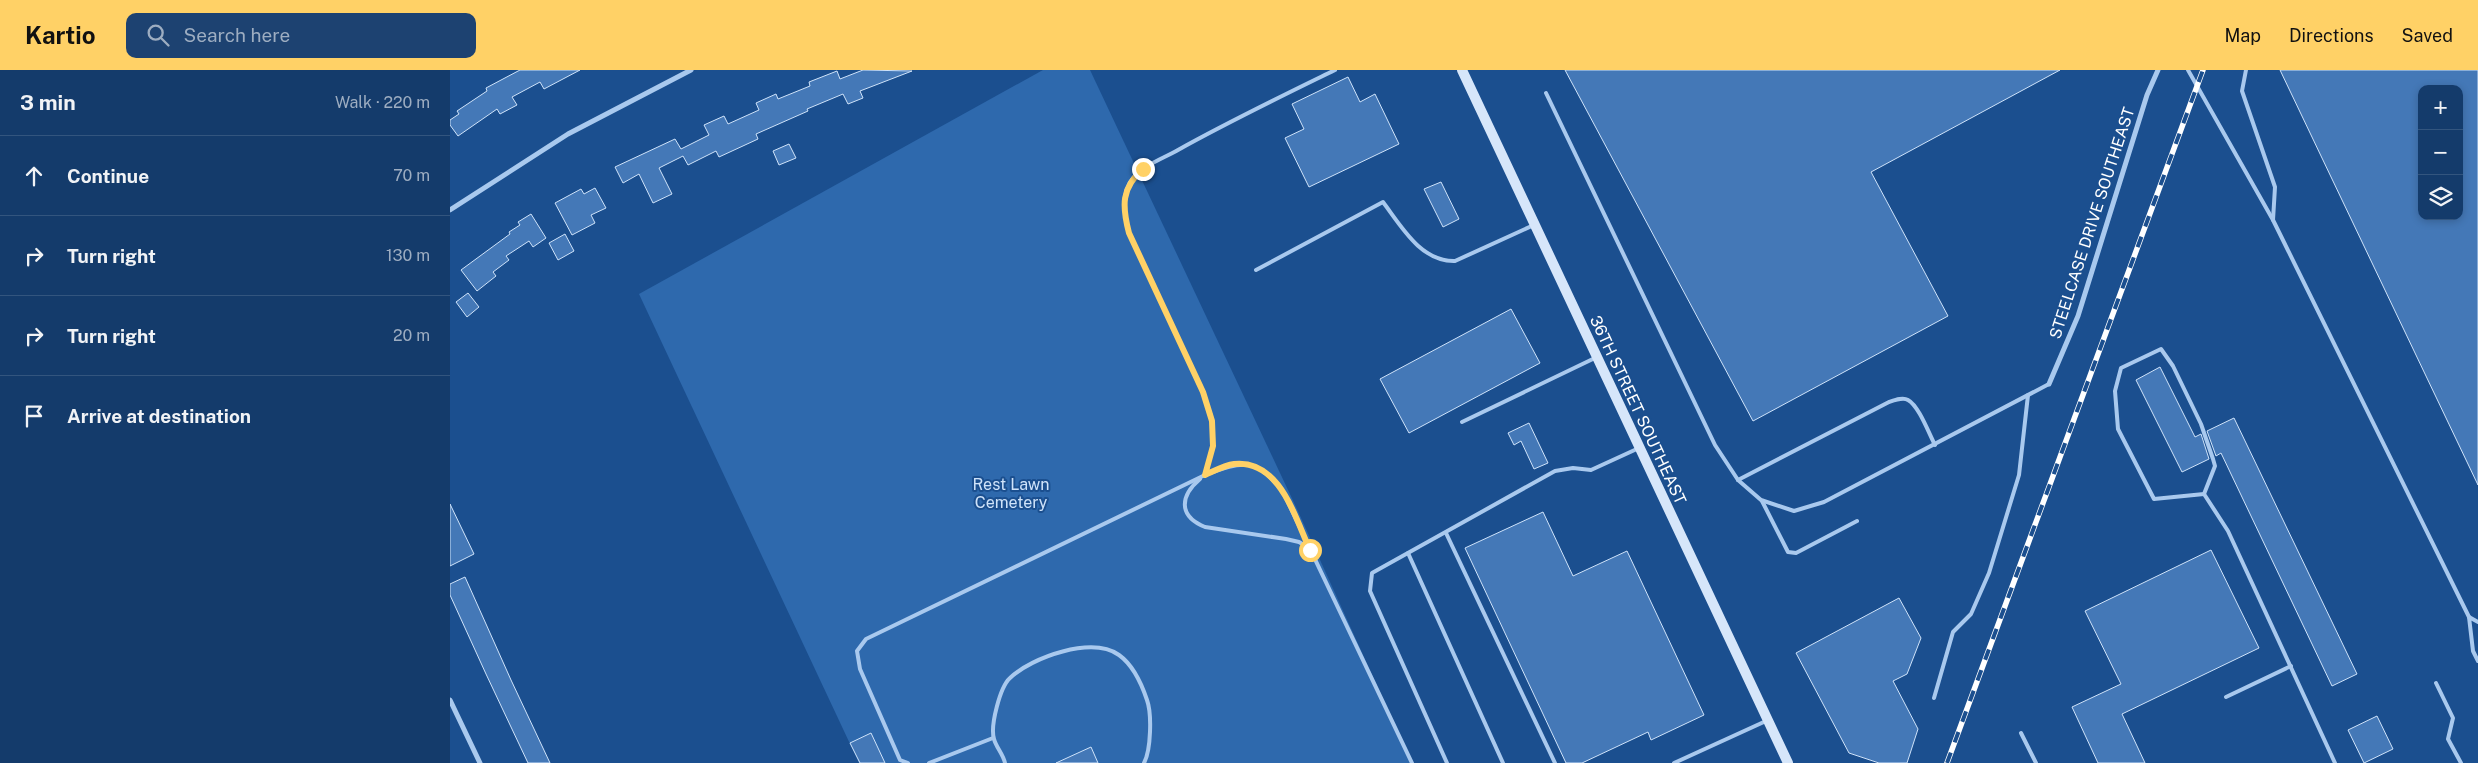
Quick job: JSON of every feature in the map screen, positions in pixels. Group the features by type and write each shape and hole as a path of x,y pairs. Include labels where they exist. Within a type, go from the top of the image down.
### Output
{"street":[{"path":"450,210 568,134 691,70"},
{"name":"36TH STREET SOUTHEAST","path":"1462,70 1788,763"},
{"name":"STEELCASE DRIVE SOUTHEAST","path":"2049,384 2078,316 2147,96 2158,70"},
{"path":"450,700 480,763"}],"lane":[{"path":"1310,550 1299,542 1286,539 1205,527 1195,523 1185,507 1185,497 1189,488 1205,475 1213,446 1212,421 1203,392 1129,233 1124,214 1126,194 1132,179 1143,169 1218,128 1335,70"},
{"path":"2188,70 2273,220 2469,617 2473,651 2478,661"},
{"path":"2246,70 2242,91 2275,187 2273,220"},
{"path":"1546,93 1715,445 1738,480 1761,500 1788,552 1796,554 1857,521"},
{"path":"1256,270 1383,202 1414,244 1443,261 1455,261 1534,225"},
{"path":"2161,349 2173,366 2200,424 2215,466 2204,494 2154,499 2118,429 2115,391 2121,368 2161,349"},
{"path":"1462,422 1596,357"},
{"path":"1761,500 1794,511 1824,502 2049,384"},
{"path":"1934,698 1953,632 1971,614 1989,573 2019,475 2028,395"},
{"path":"1738,480 1889,402 1900,399 1907,399 1914,406 1935,445"},
{"path":"1447,763 1370,591 1372,573 1555,471 1573,468 1591,470 1639,448"},
{"path":"908,763 900,760 860,669 857,651 866,639 1205,475 1234,464 1250,465 1272,477 1283,492 1412,763"},
{"path":"2204,494 2228,531 2335,763"},
{"path":"1446,533 1555,763"},
{"path":"1408,553 1503,763"},
{"path":"2469,617 2478,622"},
{"path":"1005,763 993,738 996,707 1008,679 1054,653 1080,649 1100,649 1119,655 1132,669 1143,688 1151,710 1145,763"},
{"path":"2226,698 2291,666"},
{"path":"2436,683 2453,718 2448,739 2461,763"},
{"path":"1674,763 1768,720"},
{"path":"2021,734 2036,763"},
{"path":"929,763 993,738"}],"green space":[{"name":"Rest Lawn Cemetery","path":"1043,70 1090,70 1296,507 1412,763 859,763 639,294"}],"building":[{"path":"520,70 580,70 544,89 540,82 512,97 517,105 500,114 497,109 458,136 450,125 450,120 459,114 457,111 487,91 486,88"},
{"path":"863,70 912,71 860,91 863,98 848,104 843,94 807,109 808,111 756,134 758,139 719,157 716,151 688,165 683,156 659,168 672,194 653,203 639,174 623,183 615,167 675,139 681,149 709,135 704,125 724,116 728,124 759,110 756,103 776,94 778,99 810,86 809,82 837,71 840,79"},
{"path":"1565,70 2060,70 1871,172 1948,316 1753,421"},
{"path":"2280,70 2478,70 2478,485"},
{"path":"1348,77 1360,102 1375,94 1399,144 1309,187 1285,138 1304,129 1292,104"},
{"path":"789,144 796,158 779,165 773,151"},
{"path":"1441,182 1459,219 1443,227 1424,189"},
{"path":"595,188 606,208 591,215 595,223 572,235 555,203 581,189 584,194"},
{"path":"531,214 546,238 533,247 529,241 506,256 509,260 493,272 496,276 477,291 461,270 510,234 509,232 520,225 518,222"},
{"path":"565,234 574,251 558,260 549,243"},
{"path":"468,293 479,307 467,317 456,302"},
{"path":"1511,309 1540,363 1409,433 1380,379"},
{"path":"2160,367 2195,437 2201,434 2209,459 2182,472 2136,380"},
{"path":"2234,418 2357,674 2332,686 2221,453 2216,456 2207,431"},
{"path":"1529,423 1548,463 1534,469 1521,441 1514,445 1508,433"},
{"path":"450,504 474,554 450,566"},
{"path":"1543,512 1573,576 1627,551 1704,715 1651,740 1648,732 1582,763 1566,763 1465,548"},
{"path":"2211,550 2259,648 2122,714 2145,763 2098,763 2072,707 2121,684 2085,611"},
{"path":"465,577 550,763 528,763 486,674 450,595 450,584"},
{"path":"1899,598 1921,638 1907,674 1893,681 1918,729 1907,763 1879,763 1849,753 1796,653"},
{"path":"2377,716 2393,749 2364,763 2348,730"},
{"path":"871,733 885,763 860,763 850,743"},
{"path":"1091,747 1098,763 1056,763"}],"railway":[{"path":"1947,763 2203,70"}],"route":[{"path":"1143,169 1132,179 1126,194 1124,214 1129,233 1171,327 1203,392 1212,421 1213,446 1205,475 1234,464 1250,465 1261,469 1272,477 1283,492 1310,550"}]}
